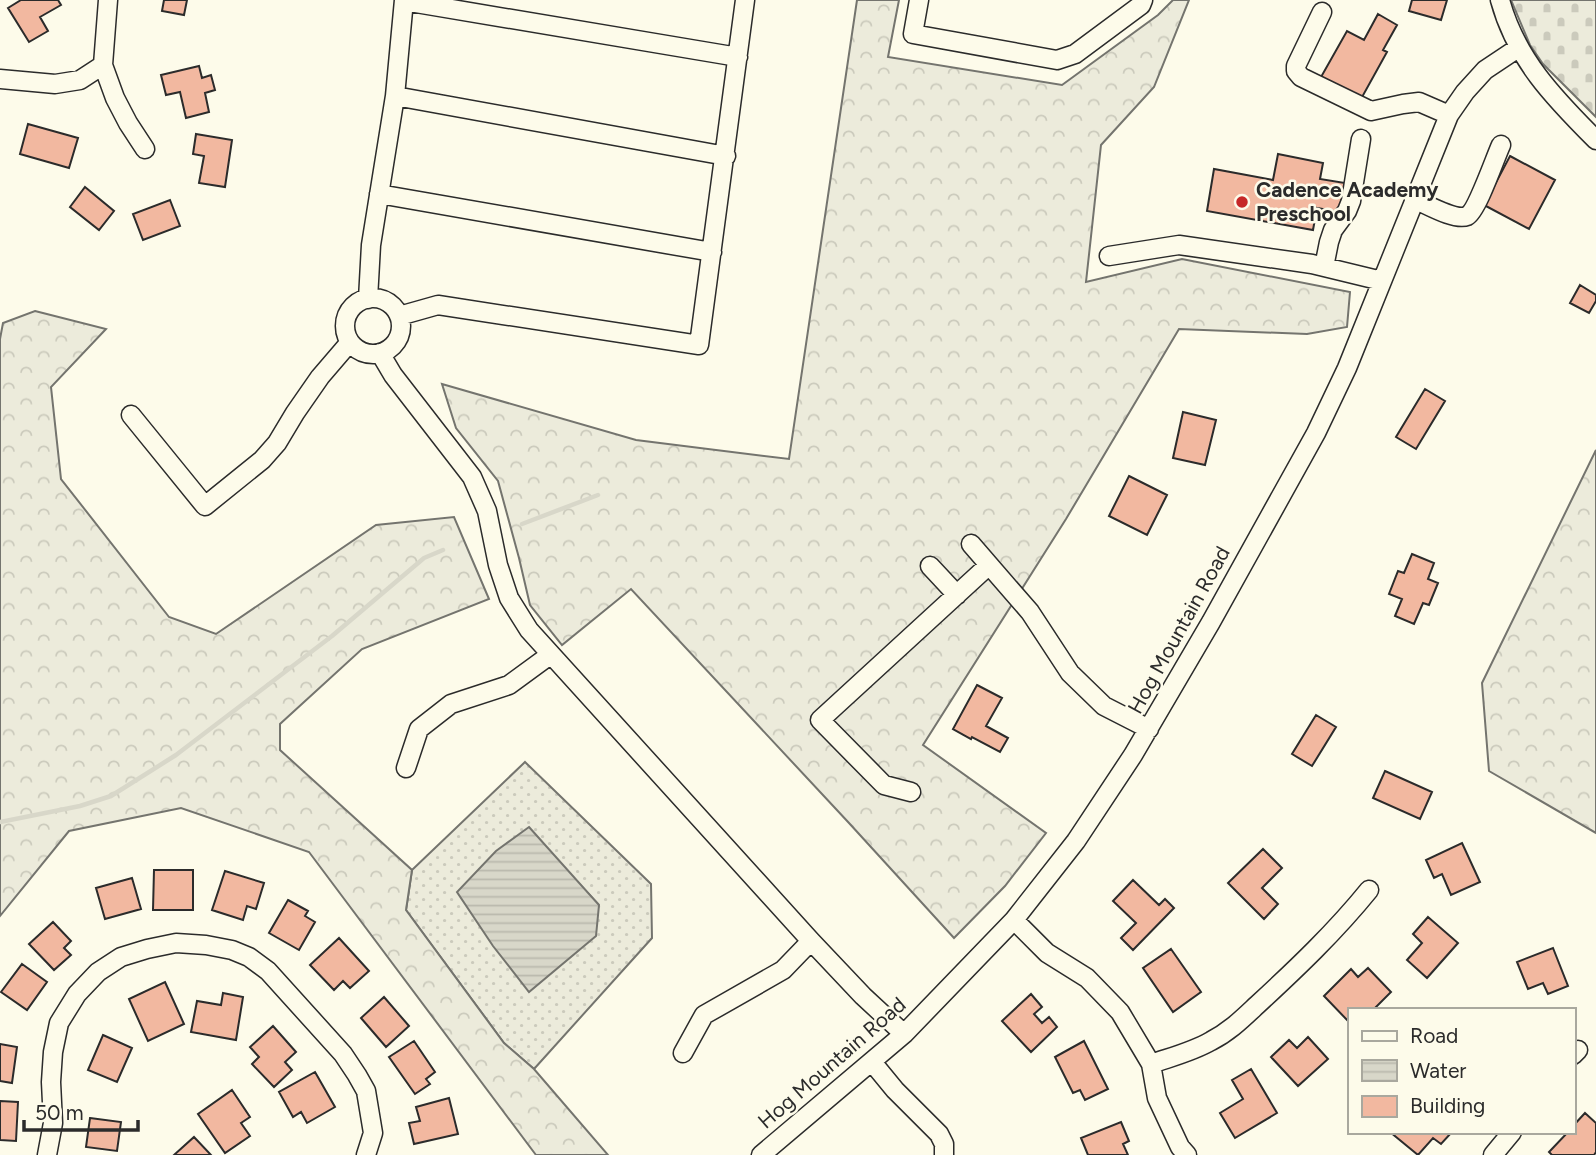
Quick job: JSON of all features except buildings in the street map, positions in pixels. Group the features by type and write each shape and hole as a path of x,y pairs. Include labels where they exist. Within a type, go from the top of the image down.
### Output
{"street":[{"path":"108,0 103,65 115,98 145,149"},
{"path":"399,316 438,305 699,345 745,0"},
{"path":"919,0 913,34 1057,60 1076,54 1141,5 1143,0"},
{"path":"1500,0 1518,48 1539,79 1596,139"},
{"path":"368,299 371,245 395,96 404,1 738,57"},
{"path":"1322,12 1296,66 1301,77 1371,111 1419,102 1449,115"},
{"name":"Hog Mountain Road","path":"761,1155 904,1034 1014,920 1076,841 1149,729 1316,433 1347,368 1449,115 1485,70 1518,48"},
{"path":"0,79 55,85 80,80 103,65"},
{"path":"395,96 726,156"},
{"path":"1324,267 1333,230 1352,201 1361,139"},
{"path":"1414,199 1448,214 1465,217 1470,214 1501,145"},
{"path":"379,194 712,252"},
{"path":"1109,256 1179,245 1324,267 1382,281"},
{"path":"368,299 391,304 399,316 399,338 393,346 380,353 360,351 350,342 345,329 349,312 356,304 368,299"},
{"path":"131,415 205,506 270,452 320,377 350,342"},
{"path":"380,353 393,375 472,477 487,512 498,565 509,598 529,630 811,941 863,996 904,1034"},
{"path":"971,544 1030,612 1070,673 1104,706 1149,729"},
{"path":"911,792 884,785 820,720 989,565"},
{"path":"930,566 957,595"},
{"path":"406,768 419,729 452,704 509,685 551,654"},
{"path":"1151,1063 1193,1050 1233,1027 1349,915 1368,890"},
{"path":"1014,920 1047,953 1087,978 1120,1012 1151,1063 1157,1098 1187,1155"},
{"path":"683,1053 704,1015 783,970 811,941"},
{"path":"47,1155 53,1123 51,1082 58,1023 77,994 99,972 121,957 176,943 206,945 232,950 249,957 268,971 343,1054 366,1091 373,1133 366,1155"},
{"path":"872,1062 895,1090 939,1134 944,1144 944,1155"},
{"path":"1493,1155 1509,1134"}],"green space":[{"path":"857,0 899,0 888,57 1062,85 1158,15 1173,0 1189,0 1154,87 1101,145 1086,282 1182,259 1350,292 1347,327 1307,334 1179,329 1066,519 923,745 1046,833 1005,886 954,938 631,589 562,645 530,605 498,481 456,428 442,384 636,440 789,459"},
{"path":"1511,0 1596,0 1596,117 1543,64 1530,45"},
{"path":"35,311 106,329 51,387 61,479 169,617 216,634 376,525 454,517 489,599 362,649 280,724 280,750 412,870 406,910 504,1043 534,1069 608,1155 536,1155 309,852 181,808 69,831 0,916 0,339 3,323"},
{"path":"1596,450 1596,833 1489,771 1482,683"},
{"path":"525,762 651,884 652,938 534,1069 504,1043 406,910 412,870","holes":["496,851 568,872 599,905"]}],"water":[{"path":"529,827 599,905 596,936 529,992 493,946 457,892 496,851"}],"waterway":[{"path":"522,524 598,495"},
{"path":"0,822 80,806 111,796 176,755 332,636 424,558 443,550"}],"place":[{"name":"Cadence Academy Preschool","path":"1242,202"}]}
